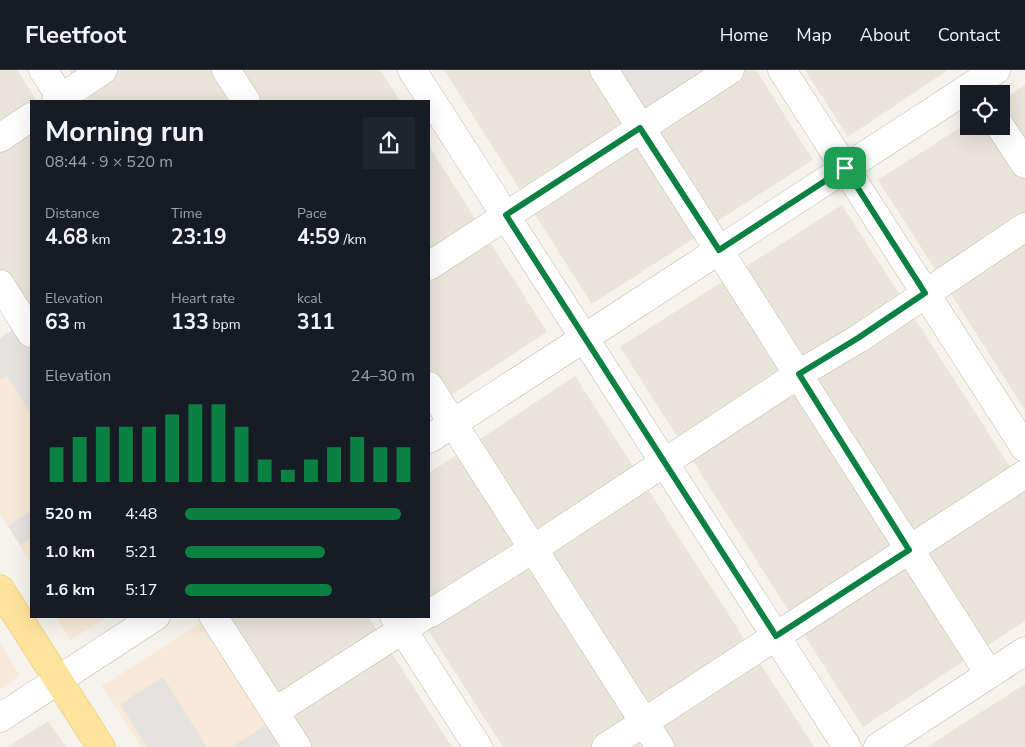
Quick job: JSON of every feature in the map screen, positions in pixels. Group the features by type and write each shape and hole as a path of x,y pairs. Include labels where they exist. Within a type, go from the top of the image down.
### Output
{"main road":[{"path":"0,589 102,747"}],"street":[{"path":"43,70 60,100 103,70"},
{"path":"226,70 245,100"},
{"path":"412,70 847,747"},
{"path":"604,70 989,674"},
{"path":"430,265 730,70"},
{"path":"782,70 1025,448"},
{"path":"430,438 972,83 996,70"},
{"path":"0,138 30,118"},
{"path":"1006,135 1025,164"},
{"path":"430,613 799,374 858,338 1025,227"},
{"path":"0,284 30,331"},
{"path":"430,388 660,747"},
{"path":"606,747 1025,474"},
{"path":"0,718 153,618"},
{"path":"214,618 297,747"},
{"path":"274,712 407,621 478,747"},
{"path":"878,747 1025,651"}],"shaded area":[{"path":"0,70 17,70 36,100 30,100 30,111 0,130"},
{"path":"69,70 380,70 399,100 88,100"},
{"path":"444,70 593,70 628,123 522,193"},
{"path":"608,70 714,70 638,119"},
{"path":"735,70 756,70 813,160 708,227 646,130"},
{"path":"805,70 948,70 848,137"},
{"path":"1025,85 1025,410 878,180 960,128 960,135 1010,135 1010,95"},
{"path":"30,128 30,320 0,273 0,147"},
{"path":"634,137 699,235 592,304 530,207"},
{"path":"430,148 547,332 430,408"},
{"path":"842,205 1025,490 1025,621 863,727 620,347"},
{"path":"18,326 30,345 30,412 7,376 0,380 0,338"},
{"path":"0,338 30,347 30,561 0,514"},
{"path":"575,376 814,747 503,747 420,618 430,618 430,472"},
{"path":"30,512 30,539 20,545 8,526"},
{"path":"57,618 105,618 71,640"},
{"path":"220,618 369,618 452,747 303,747"},
{"path":"207,619 288,747 141,747 102,686"},
{"path":"0,644 20,675 0,689"},
{"path":"163,677 207,747 147,747 120,704"},
{"path":"1025,684 1025,747 927,747"},
{"path":"48,721 66,747 7,747"},
{"path":"272,721 284,740 274,747 232,747"}],"route":[{"path":"640,128 719,250 845,168 925,293 858,338 799,374 909,550 776,636 506,215 640,128"}]}
